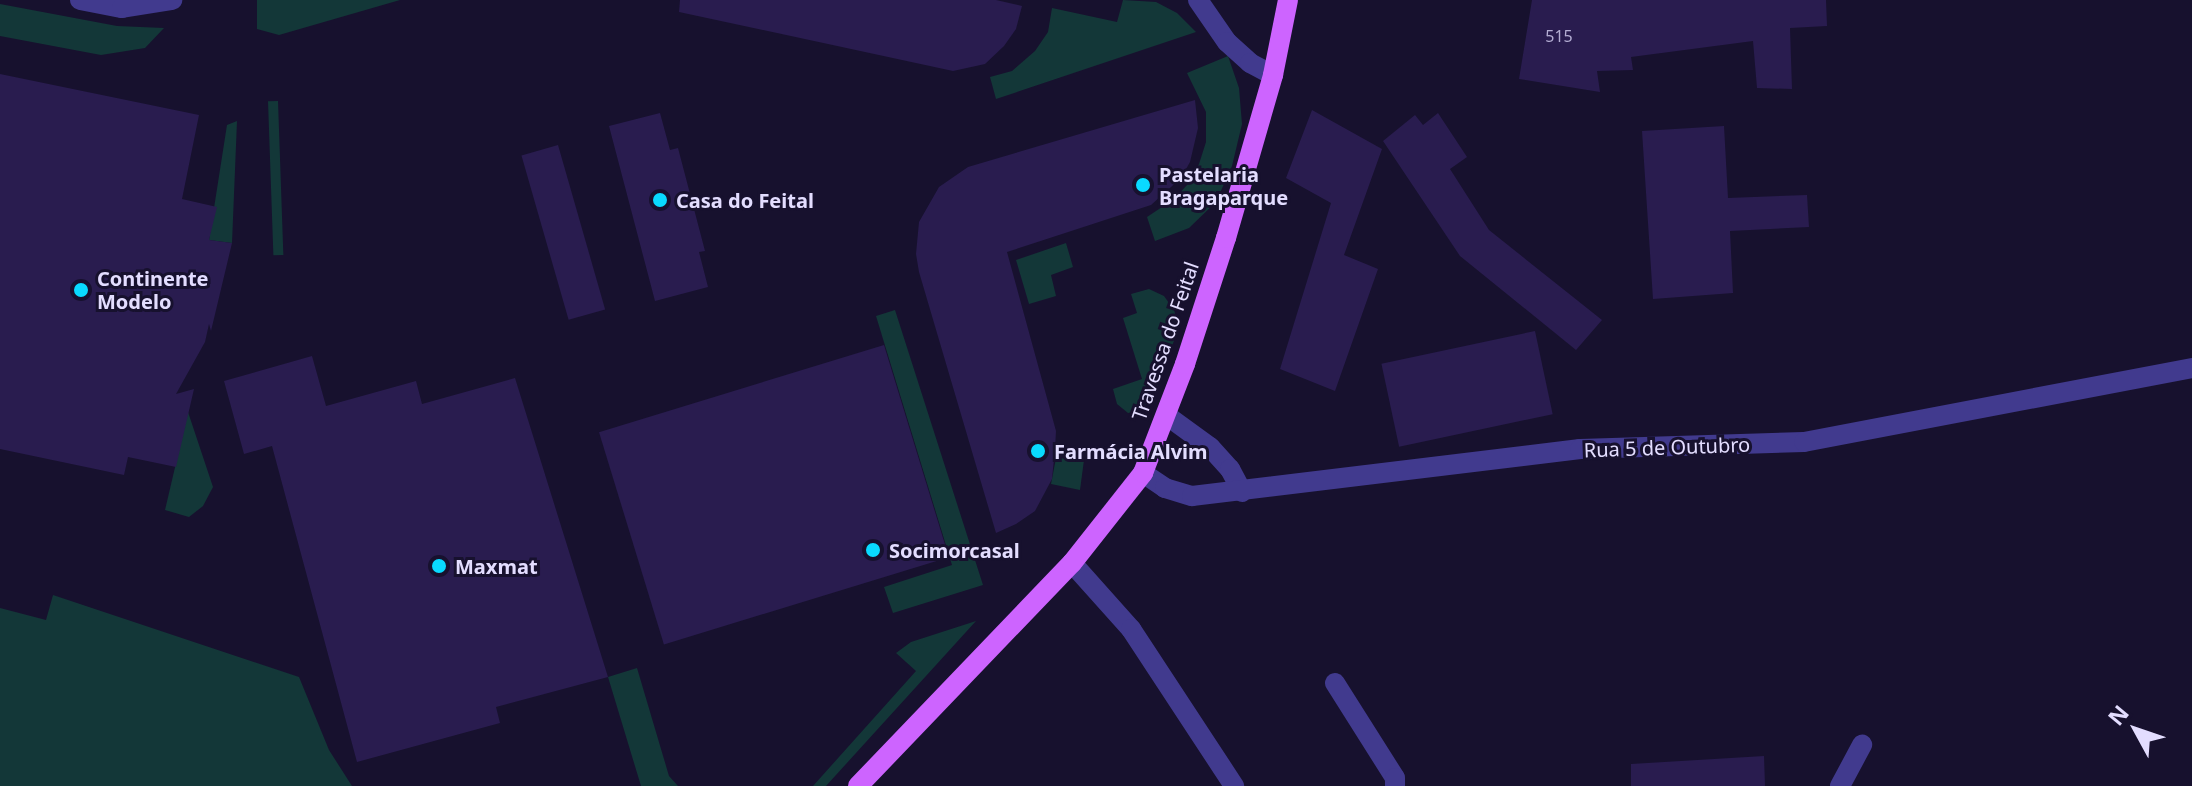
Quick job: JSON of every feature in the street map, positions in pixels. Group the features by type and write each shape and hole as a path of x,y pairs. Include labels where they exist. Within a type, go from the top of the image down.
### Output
{"main road":[{"name":"Travessa do Feital","path":"858,786 1072,563 1143,473 1226,238 1273,75 1288,0"}],"street":[{"path":"80,0 122,8 172,0"},
{"path":"1198,0 1227,42 1250,63 1273,75"},
{"name":"Rua 5 de Outubro","path":"1143,473 1165,488 1192,496 1580,449 1804,442 2192,368"},
{"path":"1166,415 1210,447 1230,469 1242,492"},
{"path":"1072,563 1131,629 1234,786"},
{"path":"1335,683 1395,778 1395,786"},
{"path":"1840,786 1862,745"}],"green space":[{"path":"257,0 400,0 279,35 257,29"},
{"path":"1123,0 1156,2 1177,13 1196,32 996,99 990,77 1012,71 1035,51 1048,32 1052,8 1117,22"},
{"path":"0,4 117,26 164,28 145,48 101,55 0,36"},
{"path":"1228,56 1239,88 1242,124 1232,166 1216,202 1189,228 1155,241 1147,217 1174,199 1188,184 1206,142 1206,112 1187,73"},
{"path":"268,101 278,101 283,255 273,255"},
{"path":"237,121 232,243 209,240 227,125"},
{"path":"1066,243 1073,267 1051,275 1056,296 1029,304 1016,260"},
{"path":"1149,289 1164,296 1174,310 1179,327 1153,398 1144,410 1128,413 1117,404 1113,389 1142,379 1123,318 1137,313 1131,294"},
{"path":"895,310 983,585 893,613 884,587 952,565 876,316"},
{"path":"188,412 213,487 203,506 189,517 165,510"},
{"path":"1056,458 1084,460 1080,490 1051,484"},
{"path":"53,595 299,677 329,750 352,786 0,786 0,608 46,620"},
{"path":"976,621 826,786 813,786 916,671 896,653 911,642"},
{"path":"637,668 669,776 678,786 641,786 608,677"}],"building":[{"path":"680,0 996,0 1022,6 1016,29 985,64 953,71 679,12"},
{"path":"1532,0 1826,0 1827,26 1790,28 1792,89 1757,88 1753,41 1631,57 1633,70 1597,71 1600,92 1519,79"},
{"name":"Continente Modelo","path":"0,74 199,115 182,199 217,207 209,240 232,243 211,331 209,324 205,342 176,394 194,389 176,467 128,457 124,475 0,449"},
{"path":"1195,100 1198,128 1190,162 1181,178 1151,205 1007,252 1056,431 1052,479 1035,511 996,533 919,272 916,254 919,222 939,187 968,167"},
{"path":"1312,110 1382,149 1344,255 1378,269 1335,391 1280,369 1331,203 1286,178"},
{"name":"Casa do Feital","path":"660,113 670,150 678,148 705,251 699,252 708,287 655,301 609,126"},
{"path":"1438,113 1467,157 1450,169 1489,230 1602,320 1576,350 1460,256 1383,141 1415,115 1423,125"},
{"path":"1724,126 1728,198 1807,195 1809,227 1730,231 1733,293 1653,299 1642,131"},
{"path":"558,145 605,309 569,320 521,155"},
{"path":"1535,331 1553,414 1399,447 1381,364"},
{"path":"884,345 949,557 664,644 599,432"},
{"name":"Maxmat","path":"312,356 326,406 416,381 422,404 515,378 608,677 496,707 500,723 357,762 272,446 244,454 224,381"},
{"path":"1764,756 1765,786 1631,786 1631,764"}],"place":[{"name":"Pastelaria Bragaparque","path":"1143,185"},
{"name":"Casa do Feital","path":"660,200"},
{"name":"Continente Modelo","path":"81,290"},
{"name":"Farmácia Alvim","path":"1038,451"},
{"name":"Socimorcasal","path":"873,550"},
{"name":"Maxmat","path":"439,566"}]}
